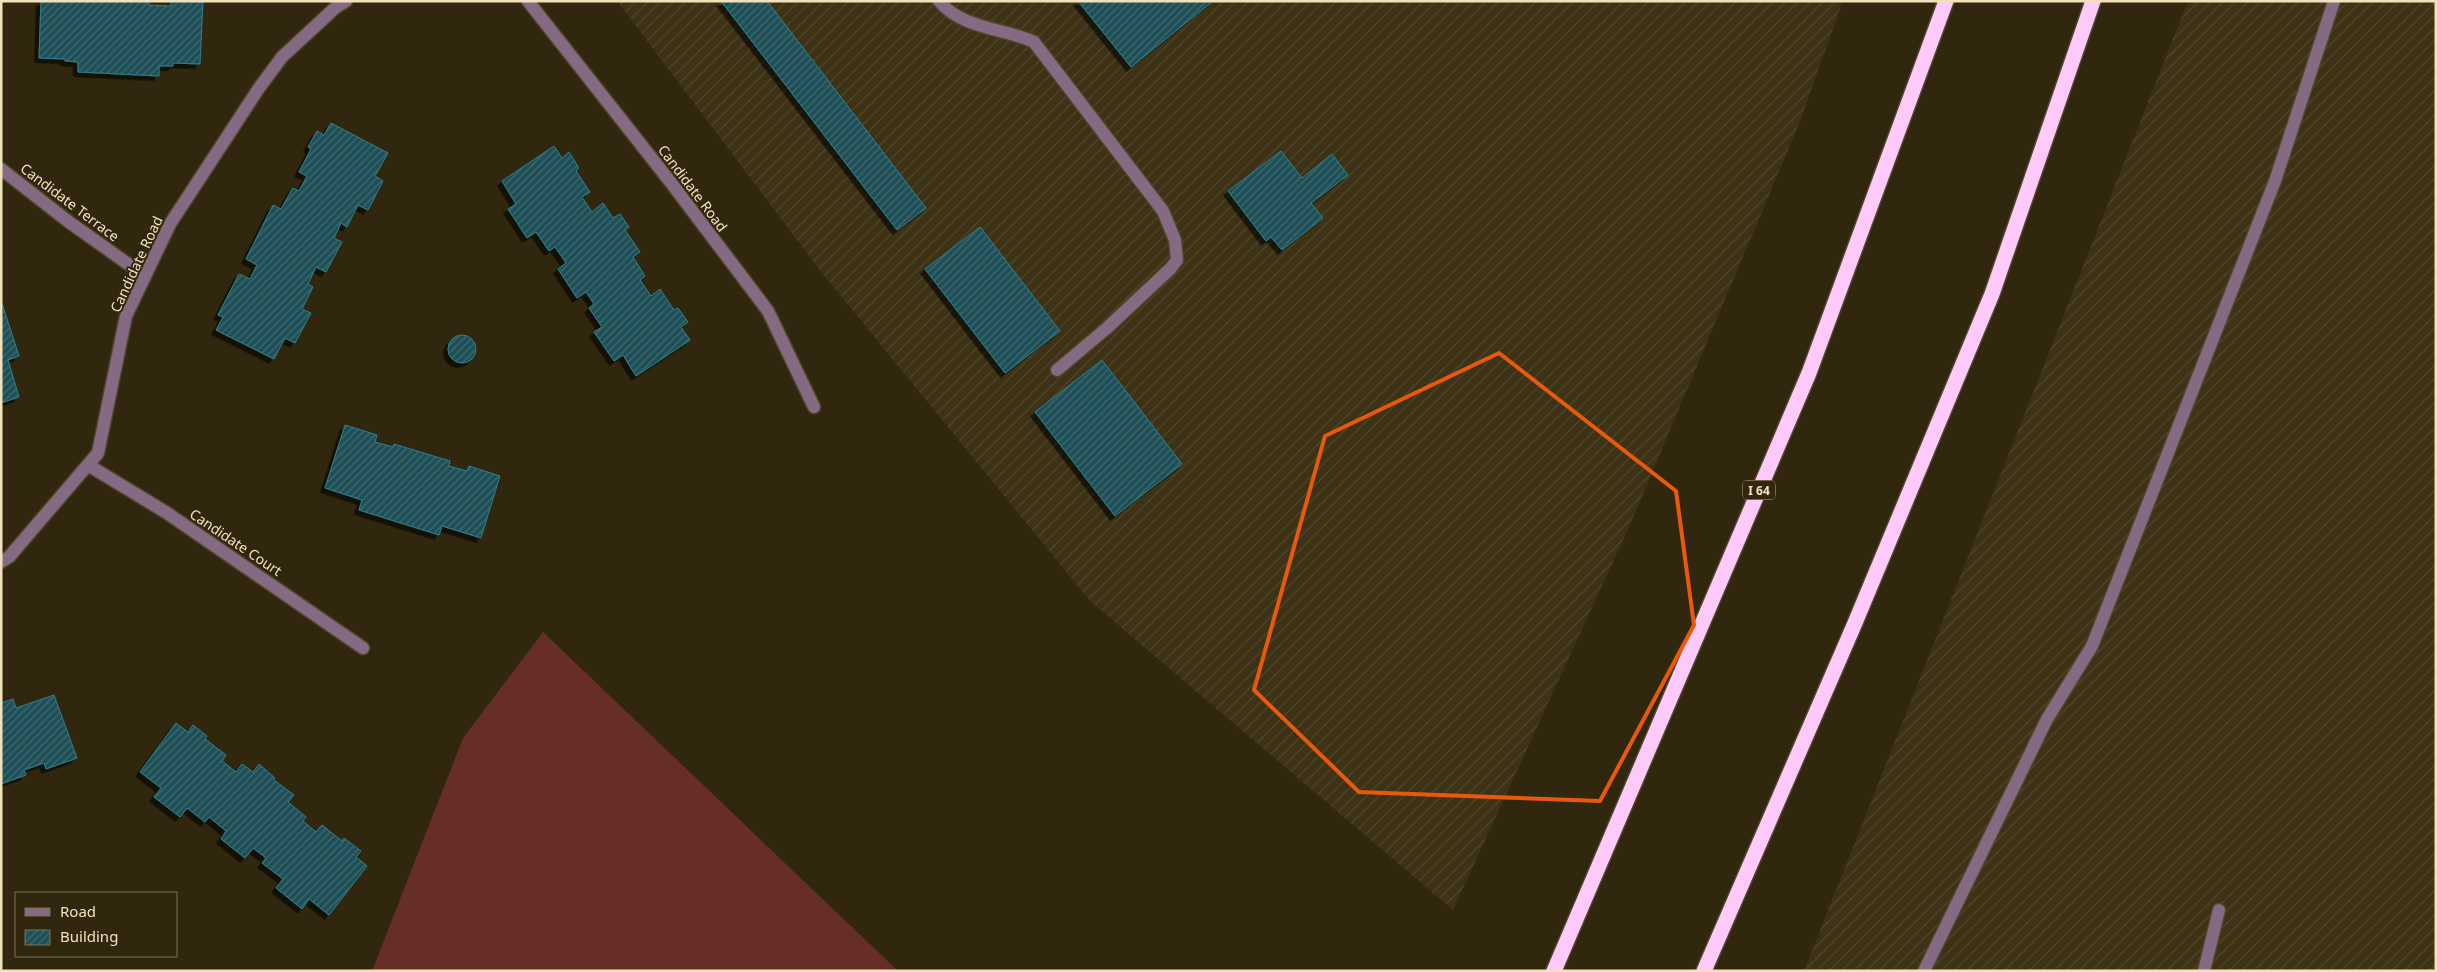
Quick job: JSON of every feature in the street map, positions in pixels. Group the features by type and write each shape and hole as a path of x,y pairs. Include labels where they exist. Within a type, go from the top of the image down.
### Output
{"highway":[{"name":"I 64","path":"1554,971 1809,373 1946,1"},
{"path":"1704,971 1854,623 1992,294 2093,1"}],"street":[{"name":"Candidate Road","path":"1,562 9,557 98,453 126,316 170,224 258,88 282,57 336,7 346,1"},
{"name":"Candidate Road","path":"528,1 672,184 768,312 814,407"},
{"path":"939,1 948,12 981,26 1022,36 1034,42 1163,211 1175,240 1177,260 1171,268 1107,328 1057,370"},
{"path":"1924,971 2047,719 2092,646 2275,181 2334,1"},
{"name":"Candidate Terrace","path":"1,169 69,222 145,276"},
{"name":"Candidate Court","path":"88,465 167,513 363,648"},
{"path":"2204,971 2219,910"}],"highlighted area":[{"path":"1499,353 1676,491 1694,625 1600,801 1359,792 1254,690 1325,436"}],"shaded area":[{"path":"617,1 1843,1 1799,124 1630,525 1453,910 1090,601 818,268"},
{"path":"2188,1 2436,1 2436,971 1804,971"},
{"path":"543,632 898,971 372,971 463,738"}],"building":[{"path":"41,1 149,1 149,5 171,6 171,1 203,2 200,64 173,63 173,66 159,66 159,76 78,72 78,62 65,61 65,59 39,58"},
{"path":"721,1 767,1 926,208 897,230"},
{"path":"1078,1 1213,1 1131,67"},
{"path":"331,123 388,153 375,176 383,181 368,210 358,205 347,227 341,223 334,238 342,242 326,272 316,267 308,284 313,287 302,309 311,313 295,343 285,338 274,359 216,330 223,317 218,315 239,274 250,279 257,265 246,259 273,205 281,209 293,188 299,191 307,176 299,172 311,149 308,147 317,131 324,135"},
{"path":"554,146 562,158 569,152 579,168 576,171 590,192 582,197 592,212 603,203 613,218 620,214 629,227 625,230 640,252 633,257 645,276 640,280 651,296 660,289 674,310 678,308 688,322 681,327 690,340 636,376 623,355 614,361 594,332 602,327 589,308 594,304 586,292 577,298 558,269 566,263 555,247 549,251 536,232 527,238 508,209 516,204 502,181"},
{"path":"1281,151 1302,178 1332,154 1348,175 1311,203 1323,218 1282,250 1271,237 1266,241 1228,191"},
{"path":"980,227 1060,331 1005,373 925,269"},
{"path":"1,300 19,356 8,360 19,397 1,403"},
{"path":"462,335 472,339 476,349 472,359 462,363 452,359 448,349 452,339"},
{"path":"1102,360 1182,464 1115,516 1035,412"},
{"path":"345,425 377,435 375,442 393,447 394,444 450,461 449,466 467,471 469,466 500,476 481,538 442,526 439,535 359,510 362,500 325,488"},
{"path":"54,695 77,758 46,769 44,763 24,770 26,775 1,784 1,703 13,699 16,708"},
{"path":"176,723 188,732 193,725 207,736 205,739 226,755 222,761 236,772 242,764 253,772 259,764 275,778 274,780 294,795 288,802 306,817 303,821 316,832 322,825 342,841 344,838 361,851 356,857 367,866 329,915 309,899 302,909 276,888 283,879 262,863 266,858 253,848 245,858 221,839 226,831 209,817 205,822 187,808 180,817 154,797 161,788 140,772"}]}
